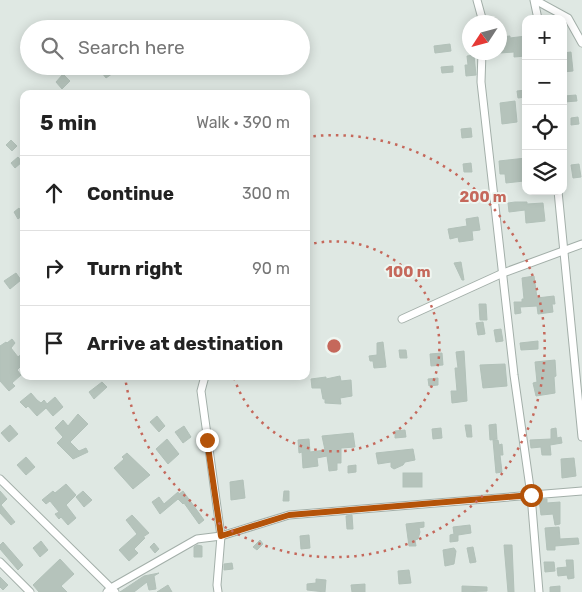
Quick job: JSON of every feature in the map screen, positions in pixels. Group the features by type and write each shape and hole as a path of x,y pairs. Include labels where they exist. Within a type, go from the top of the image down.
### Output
{"street":[{"path":"477,0 481,15"},
{"path":"535,0 537,15"},
{"path":"535,0 568,18 582,43"},
{"path":"482,60 482,82 514,375 531,495 540,592"},
{"path":"558,195 582,437"},
{"path":"402,319 503,273 582,244"},
{"path":"204,380 201,391 221,536 218,592"},
{"path":"0,478 111,591 197,539 221,536 289,515 582,491"},
{"path":"0,562 30,592"}],"building":[{"path":"507,36 510,36 510,38 522,36 522,56 514,57 514,52 507,52"},
{"path":"450,44 451,51 435,53 434,46"},
{"path":"567,52 571,52 573,71 567,72"},
{"path":"467,60 474,60 476,75 466,76 465,65 468,65"},
{"path":"453,66 453,72 442,73 441,67"},
{"path":"62,75 70,81 62,89 56,82"},
{"path":"522,90 522,98 518,98 517,91"},
{"path":"576,95 577,101 567,102 567,96"},
{"path":"515,101 517,122 502,124 500,103"},
{"path":"578,117 579,124 571,125 571,118"},
{"path":"471,128 472,137 462,138 461,129"},
{"path":"11,140 17,146 12,151 6,145"},
{"path":"18,157 20,160 20,164 15,168 11,163"},
{"path":"522,158 522,181 506,183 505,174 500,174 499,161"},
{"path":"471,163 472,172 464,172 463,164"},
{"path":"579,164 581,177 573,178 571,165"},
{"path":"527,202 527,204 543,203 545,221 526,223 525,210 509,212 508,203"},
{"path":"19,208 20,217 18,219 14,212"},
{"path":"478,217 480,230 472,231 473,240 459,242 458,237 450,239 448,229 467,226 466,219"},
{"path":"461,262 464,280 462,280 454,263"},
{"path":"16,273 20,279 20,281 10,289 4,281"},
{"path":"534,276 537,298 554,296 553,312 538,314 537,306 520,307 521,313 515,314 514,302 522,302 522,299 524,299 522,278"},
{"path":"479,304 486,304 487,320 480,320"},
{"path":"483,322 485,334 478,335 476,323"},
{"path":"501,329 503,341 496,342 494,330"},
{"path":"12,339 15,343 11,348 18,357 20,355 20,367 17,370 20,376 12,383 15,386 9,391 0,381 0,346"},
{"path":"538,341 538,349 521,350 520,343"},
{"path":"383,342 386,367 374,368 373,361 370,361 369,356 377,355 377,343"},
{"path":"399,350 406,350 407,358 400,358"},
{"path":"464,351 467,401 452,403 451,391 457,391 455,368 458,368 456,352"},
{"path":"442,353 443,365 431,366 430,354"},
{"path":"555,360 555,393 536,396 533,383 537,382 535,362"},
{"path":"505,364 507,386 483,388 480,365"},
{"path":"340,376 341,381 351,380 352,396 340,398 341,404 325,403 321,388 312,388 311,379 326,377 326,379"},
{"path":"438,378 438,385 429,386 428,379"},
{"path":"102,382 107,387 94,399 89,392"},
{"path":"31,393 41,403 44,400 47,404 55,397 63,407 53,416 46,408 37,416 28,406 26,408 20,402"},
{"path":"78,414 88,424 70,442 79,451 86,448 88,452 73,459 57,443 63,437 55,428 63,420 68,426"},
{"path":"157,416 165,426 159,432 150,422"},
{"path":"496,424 497,439 490,440 489,425"},
{"path":"10,425 18,434 9,442 1,433"},
{"path":"465,425 471,425 472,437 467,437"},
{"path":"184,426 191,437 183,443 175,432"},
{"path":"441,428 442,438 433,439 432,429"},
{"path":"556,428 557,438 561,437 562,443 550,445 551,455 542,455 541,447 531,448 530,440 551,439 551,429"},
{"path":"405,430 406,437 395,438 395,431"},
{"path":"353,433 355,447 341,448 341,463 337,463 337,470 329,471 327,456 317,458 318,466 303,468 302,452 299,453 298,440 309,439 310,452 325,450 322,436"},
{"path":"167,439 179,454 168,464 156,449"},
{"path":"493,440 498,440 499,445 502,444 503,455 500,455 502,472 496,473"},
{"path":"413,449 415,460 405,462 394,469 391,467 391,462 378,464 376,453"},
{"path":"127,453 150,475 133,489 114,468 124,459 122,457"},
{"path":"26,457 35,467 26,475 17,465"},
{"path":"574,458 576,476 562,478 561,459"},
{"path":"356,465 356,472 348,473 348,466"},
{"path":"403,473 422,473 422,487 403,487"},
{"path":"243,480 245,498 231,500 230,482"},
{"path":"66,484 76,495 66,505 76,518 68,525 61,517 59,519 55,514 59,512 50,501 46,504 42,500"},
{"path":"0,491 7,499 1,505 15,522 11,525 0,513"},
{"path":"83,491 92,500 84,507 76,497"},
{"path":"183,491 204,520 199,524 184,503 178,499 160,514 152,502 159,497 164,504 178,492 179,494"},
{"path":"284,491 289,491 289,501 283,501"},
{"path":"547,499 547,503 560,502 560,524 555,525 553,514 541,515 539,500"},
{"path":"132,515 149,533 143,537 145,538 134,549 138,553 129,561 119,550 137,534 126,520"},
{"path":"352,515 353,529 347,529 346,516"},
{"path":"424,522 424,527 419,528 418,539 415,540 416,546 409,546 406,524"},
{"path":"470,525 471,533 458,535 458,541 450,542 450,535 454,534 453,527"},
{"path":"559,527 560,539 578,538 579,544 555,546 555,550 547,550 545,528"},
{"path":"309,535 310,548 301,549 300,536"},
{"path":"260,540 263,544 257,550 253,547"},
{"path":"41,541 48,550 40,557 33,548"},
{"path":"3,542 23,565 18,570 0,549 0,545"},
{"path":"154,543 159,549 155,553 150,547"},
{"path":"197,545 202,546 202,557 194,557 194,547"},
{"path":"504,545 512,545 514,592 508,592"},
{"path":"473,547 476,562 470,563 467,548"},
{"path":"454,548 456,551 454,564 445,566 443,550"},
{"path":"60,559 74,574 61,586 67,592 39,592 33,585"},
{"path":"566,560 573,560 574,578 568,579 567,575 558,576 557,568 567,567"},
{"path":"544,562 554,562 555,571 545,572"},
{"path":"232,563 233,569 224,570 224,564"},
{"path":"409,570 411,583 399,584 398,571"},
{"path":"159,573 154,576 156,589 149,590 147,582 134,592 120,592 144,576"},
{"path":"0,577 8,585 3,590 0,587"},
{"path":"316,579 326,580 325,592 307,590 307,584 316,583"},
{"path":"365,584 365,592 352,592 351,585"},
{"path":"168,585 172,592 157,592"},
{"path":"462,586 487,587 487,591 462,592"},
{"path":"560,586 560,592 550,592 550,587"}],"route":[{"path":"207,440 221,536 289,515 531,495"}]}
